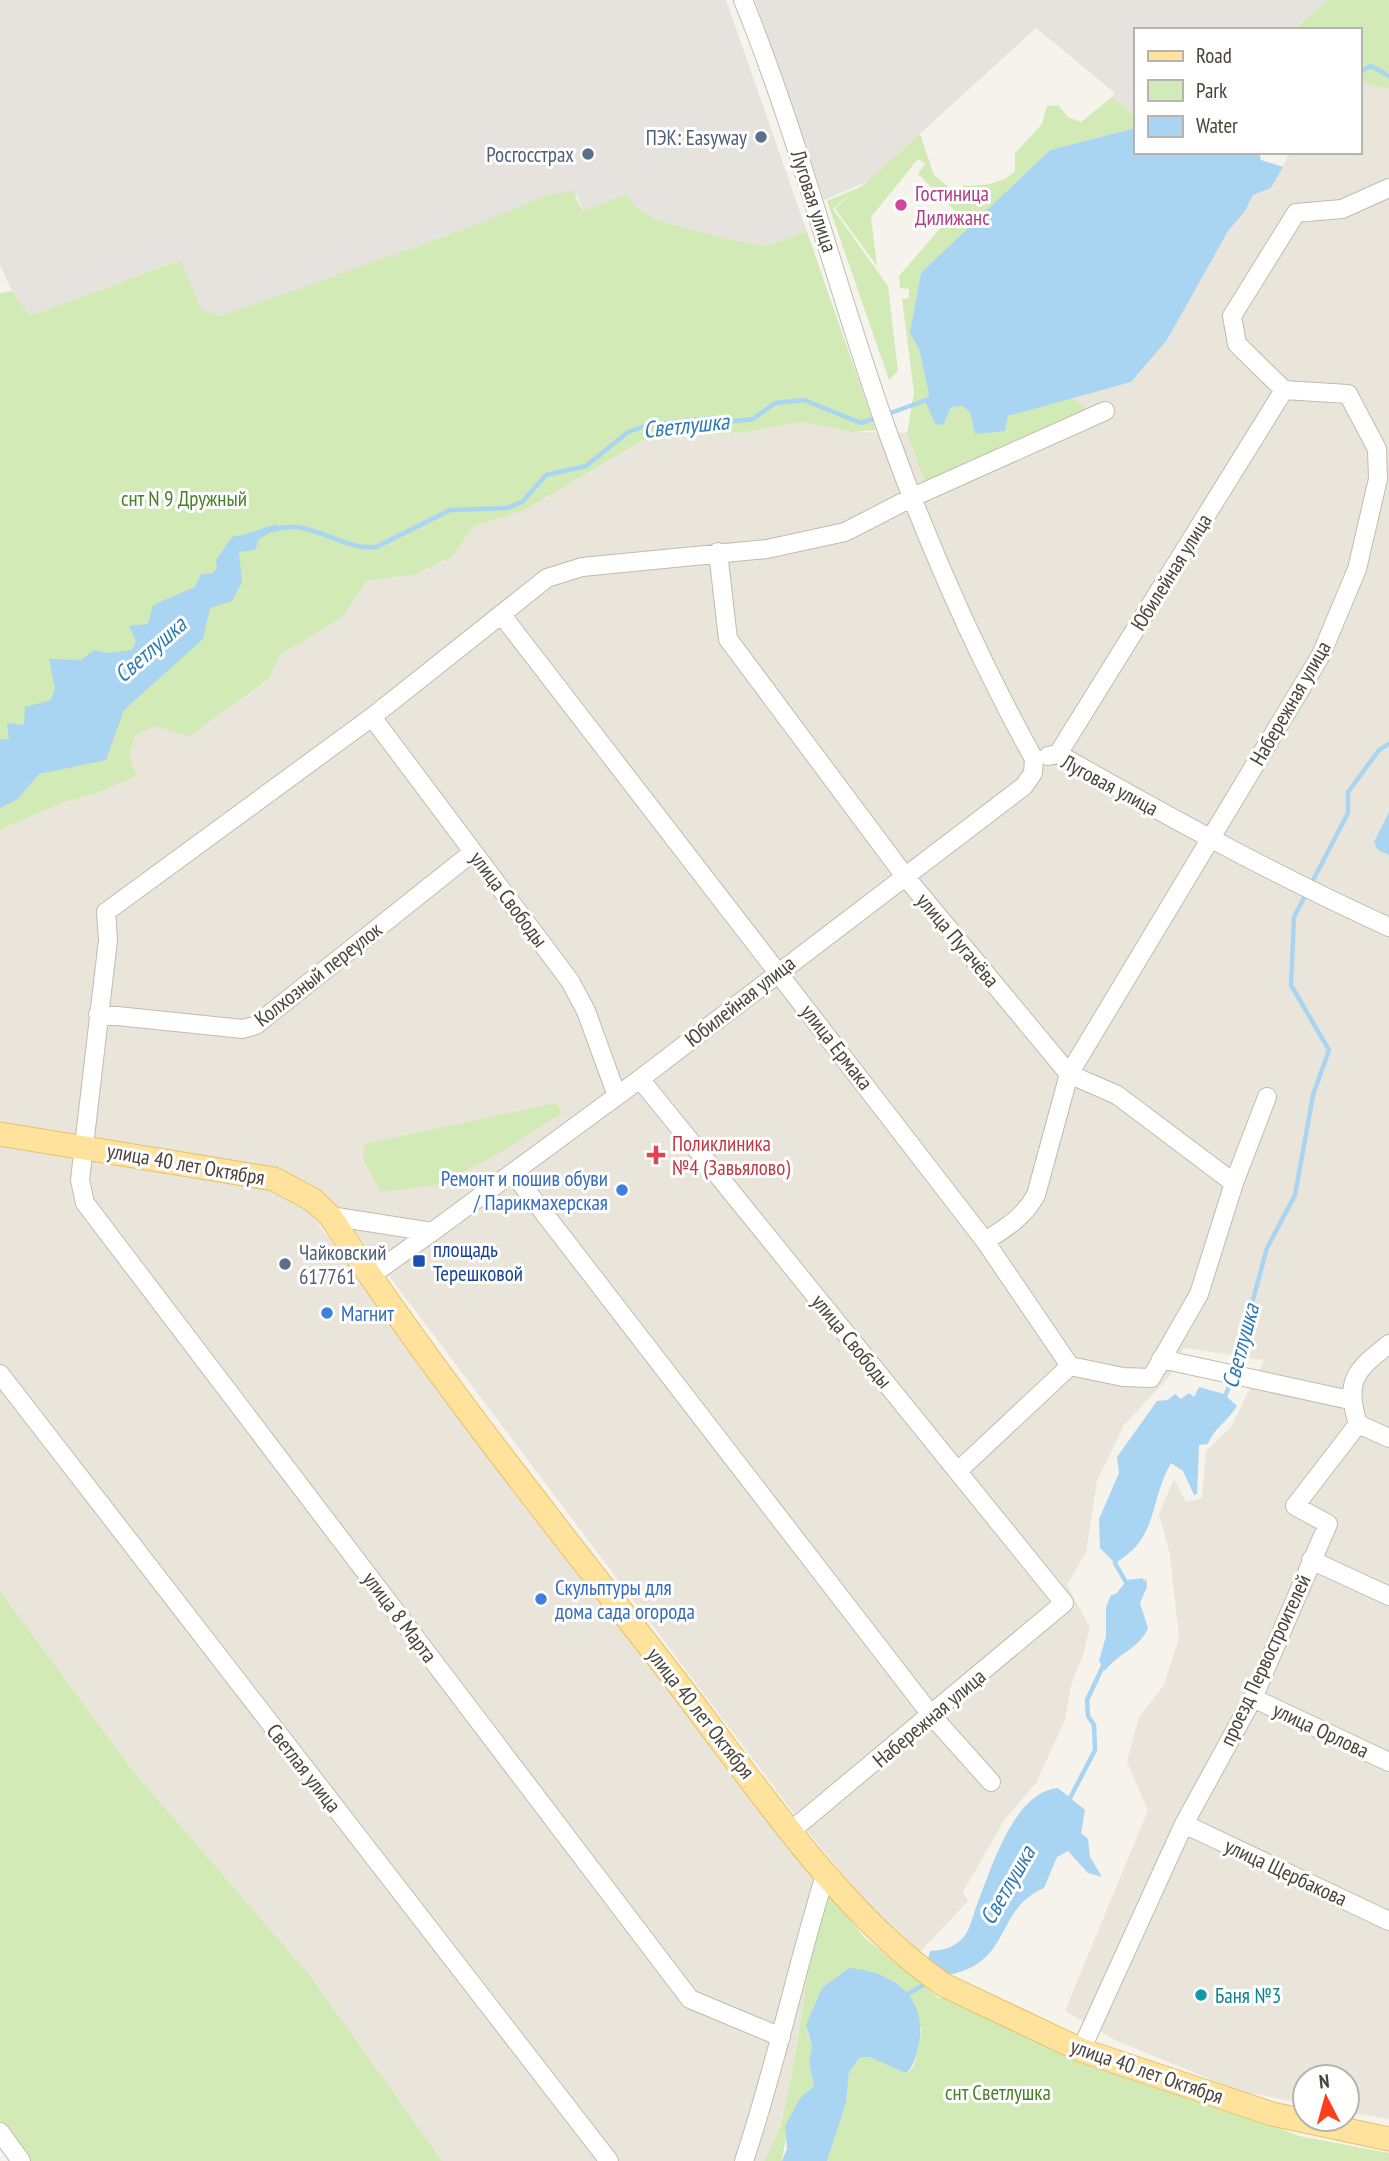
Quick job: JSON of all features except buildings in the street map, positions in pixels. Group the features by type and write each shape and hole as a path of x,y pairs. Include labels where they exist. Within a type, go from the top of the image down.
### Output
{"main road":[{"name":"улица 40 лет Октября","path":"0,1134 85,1146 274,1180 313,1200 330,1216 453,1391 792,1830 871,1927 936,1980 1081,2050 1272,2114 1389,2139"}],"street":[{"name":"Луговая улица","path":"743,0 778,93 889,435 972,640 1034,759 1058,754 1209,840 1298,886 1389,927"},
{"path":"1284,390 1237,344 1232,316 1296,213 1342,209 1389,188"},
{"name":"Юбилейная улица","path":"1058,754 1284,390"},
{"name":"Набережная улица","path":"985,1241 1011,1226 1029,1209 1036,1195 1069,1074 1119,996 1321,655 1357,569 1378,480 1377,449 1348,394 1284,390"},
{"name":"улица 8 Марта","path":"780,2037 690,1999 85,1203 80,1180 108,940 106,912 372,717 547,578 582,567 766,549 845,532 913,497 1105,411"},
{"name":"улица Пугачёва","path":"718,552 728,639 904,875 1069,1074 1117,1096 1234,1183"},
{"name":"улица Ермака","path":"501,614 985,1241 1070,1366"},
{"name":"улица Свободы","path":"372,717 570,981 586,1011 617,1096"},
{"name":"Юбилейная улица","path":"370,1276 640,1079 778,971 1024,786 1033,773 1034,759"},
{"name":"Колхозный переулок","path":"98,1014 243,1029 256,1025 473,852"},
{"name":"улица Свободы","path":"640,1079 1064,1603"},
{"path":"958,1471 1070,1366 1124,1377 1151,1378 1199,1294 1234,1183 1267,1097"},
{"path":"513,1173 932,1716 991,1782"},
{"path":"330,1216 432,1232"},
{"path":"1389,1344 1359,1368 1350,1400 1358,1424 1389,1438"},
{"path":"1161,1359 1350,1400"},
{"name":"Светлая улица","path":"0,1374 609,2161"},
{"name":"проезд Первостроителей","path":"1081,2050 1184,1824 1252,1698 1328,1524 1295,1506 1358,1424"},
{"path":"1311,1560 1389,1596"},
{"name":"Набережная улица","path":"792,1830 932,1716 1064,1603"},
{"name":"улица Орлова","path":"1252,1698 1389,1762"},
{"name":"улица Щербакова","path":"1184,1824 1389,1921"},
{"path":"744,2161 769,2086 800,1953 826,1872"},
{"path":"0,2132 21,2161"}],"shaded area":[{"path":"0,0 726,0 807,232 767,246 734,241 657,220 635,207 583,211 577,196 546,196 464,230 221,316 202,310 179,260 30,316 12,291 0,265"},
{"path":"755,0 1327,0 1296,28 1134,28 1134,116 1112,97 1115,93 1036,28 868,181 824,200"},
{"path":"1361,82 1389,89 1389,2119 1361,2114 1361,2063 1291,2063 1291,2101 1237,2090 1117,2041 1065,2011 1148,1810 1127,1762 1139,1717 1164,1685 1179,1638 1170,1555 1159,1514 1174,1479 1186,1502 1202,1498 1206,1451 1231,1427 1264,1360 1184,1348 1170,1376 1124,1425 1097,1481 1086,1552 1067,1585 1090,1627 1071,1686 1065,1720 1036,1783 1005,1819 963,1892 968,1901 920,1952 860,1896 805,1828 353,1228 322,1193 300,1180 269,1168 0,1125 0,830 61,803 97,793 137,776 129,755 136,735 155,726 189,737 269,680 279,656 341,617 367,581 416,574 453,556 472,526 523,511 645,440 745,432 802,422 852,432 975,434 1026,408 1131,382 1167,340 1227,231 1245,211 1253,195 1272,188 1289,154 1361,154"},
{"path":"0,1145 263,1185 305,1207 827,1891 816,1928 787,2100 773,2146 764,2161 442,2161 311,1977 133,1771 0,1591"}],"green space":[{"path":"1327,0 1389,0 1389,89 1361,82 1361,28 1296,28"},
{"path":"1112,97 1134,115 1134,128 1050,150 921,274 911,333 919,349 929,395 925,401 944,424 951,407 963,405 970,412 975,433 1027,408 1070,397 1089,411 925,481 907,434 914,392 902,299 909,298 909,289 900,288 899,276 955,211 918,174 925,164 918,159 871,217 877,266 835,209 920,134 934,175 962,198 963,185 991,184 1015,171 1015,153 1042,124 1047,106 1058,105 1068,117 1081,122"},
{"path":"858,188 833,209 888,286 898,371 889,380 827,201"},
{"name":"снт N 9 Дружный","path":"572,191 583,211 627,194 635,207 657,220 734,241 767,246 807,232 876,430 852,432 802,422 745,432 644,440 523,511 473,526 453,556 416,574 367,581 342,617 279,656 269,679 189,737 155,726 136,735 129,755 137,776 97,793 61,803 0,830 0,293 12,291 30,316 180,260 202,310 221,316 463,230 546,196"},
{"path":"556,1103 562,1113 503,1151 441,1184 381,1192 363,1159 365,1144"},
{"path":"0,1591 133,1771 311,1977 442,2161 26,2161 0,2121"},
{"name":"снт Светлушка","path":"827,1891 865,1938 940,1999 943,1995 1299,2136 1389,2153 1389,2161 827,2161 846,2103 849,2072 860,2057 870,2057 907,2073 914,2066 922,2028 817,1998 807,2032 812,2046 809,2062 814,2086 800,2098 789,2119 782,2161 764,2161 777,2135 785,2106 821,1910"}],"water":[{"path":"1134,128 1134,154 1260,154 1261,160 1283,167 1271,188 1253,195 1245,211 1228,231 1167,340 1131,382 1008,416 1005,431 975,434 970,412 963,406 951,407 944,424 936,425 925,401 929,395 919,349 910,333 921,273 1050,150"},
{"path":"277,524 278,528 259,539 255,550 239,552 242,582 232,601 210,608 203,639 124,710 106,760 39,774 18,799 0,808 0,739 9,740 7,723 24,725 25,707 51,700 55,688 49,659 81,660 94,650 108,653 132,650 136,641 129,626 148,624 153,605 195,587 201,574 213,573 217,568 216,560 232,537"},
{"path":"1389,812 1389,855 1378,850 1374,842"},
{"path":"1199,1387 1224,1394 1237,1406 1208,1444 1199,1445 1197,1494 1194,1495 1183,1471 1171,1463 1146,1530 1129,1553 1115,1563 1100,1548 1099,1519 1119,1473 1117,1457 1157,1401 1168,1400 1175,1394 1181,1399 1189,1393 1194,1397"},
{"path":"1143,1578 1144,1582 1146,1578 1147,1587 1140,1603 1148,1628 1134,1646 1105,1671 1099,1661 1106,1636 1106,1607 1111,1595 1116,1594 1127,1580"},
{"path":"1058,1788 1085,1810 1081,1833 1088,1839 1090,1857 1102,1877 1088,1873 1068,1851 1057,1857 1044,1888 1016,1910 992,1950 980,1962 964,1971 940,1976 928,1959 930,1951 948,1948 964,1937 997,1854 1016,1818 1028,1803 1042,1793"},
{"path":"849,1968 865,1970 892,1981 912,2000 920,2027 915,2060 906,2073 870,2057 860,2057 849,2072 846,2103 827,2161 782,2161 787,2149 785,2126 800,2098 814,2086 809,2062 812,2046 806,2025 822,1988"}],"waterway":[{"name":"Светлушка","path":"1361,71 1371,66 1389,76"},
{"name":"Светлушка","path":"885,415 929,399"},
{"name":"Светлушка","path":"273,530 300,528 350,544 376,547 450,510 507,508 522,502 546,475 586,466 628,432 648,425 713,418 726,422 753,419 775,403 804,400 861,423 876,418"},
{"name":"Светлушка","path":"1310,886 1348,813 1348,792 1379,750 1389,744"},
{"name":"Светлушка","path":"1234,1370 1267,1248 1295,1195 1313,1095 1329,1050 1291,985 1294,917 1306,894"},
{"name":"Светлушка","path":"1224,1399 1232,1379"},
{"name":"Светлушка","path":"1116,1558 1115,1563 1127,1584"},
{"name":"Светлушка","path":"1069,1800 1095,1750 1094,1725 1088,1716 1087,1700 1104,1664"},
{"name":"Светлушка","path":"906,1995 929,1982"}],"place":[{"name":"ПЭК: Easyway","path":"761,137"},
{"name":"Росгосстрах","path":"588,154"},
{"name":"Гостиница Дилижанс","path":"901,205"},
{"name":"Поликлиника №4 (Завьялово)","path":"656,1155"},
{"name":"Ремонт и пошив обуви / Парикмахерская","path":"622,1190"},
{"name":"площадь Терешковой","path":"419,1261"},
{"name":"Чайковский 617761","path":"285,1264"},
{"name":"Магнит","path":"327,1313"},
{"name":"Скульптуры для дома сада огорода","path":"541,1599"},
{"name":"Баня №3","path":"1201,1995"}]}
